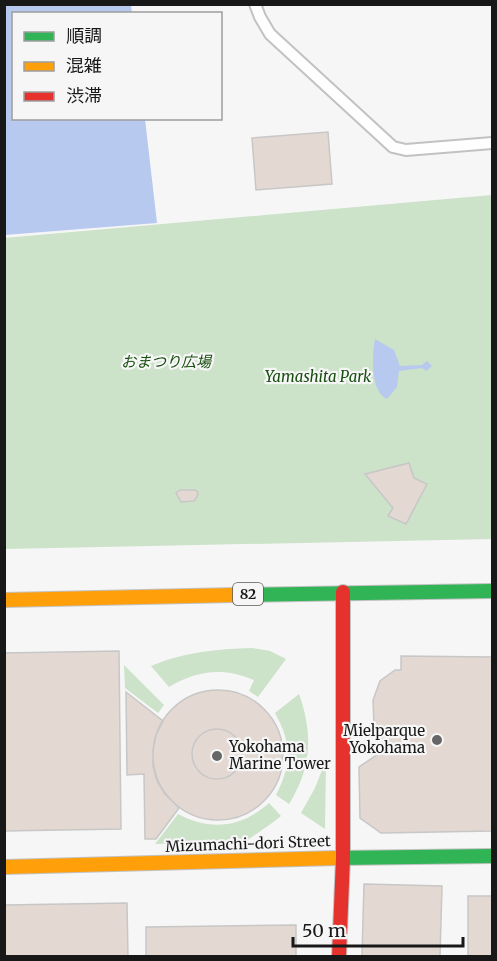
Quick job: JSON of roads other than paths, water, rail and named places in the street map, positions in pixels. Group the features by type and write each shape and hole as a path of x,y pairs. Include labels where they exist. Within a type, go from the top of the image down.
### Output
{"street":[{"name":"82","path":"4,600 492,591"},
{"path":"339,957 343,858 343,592"},
{"name":"Mizumachi-dori Street","path":"4,867 492,856"}],"lane":[{"path":"255,4 270,34 393,147 406,150 492,143"}],"water":[{"path":"5,4 131,5 132,12 12,12 12,120 145,120 157,223 5,235"},
{"path":"375,339 394,350 400,366 422,365 427,361 432,366 426,371 422,368 399,371 397,387 387,399 381,395 375,381 373,354"}],"place":[{"name":"Mielparque Yokohama","path":"437,740"},
{"name":"Yokohama Marine Tower","path":"217,756"}],"park label":[{"name":"おまつり広場","path":"166,362"},
{"name":"Yamashita Park","path":"318,377"}]}
